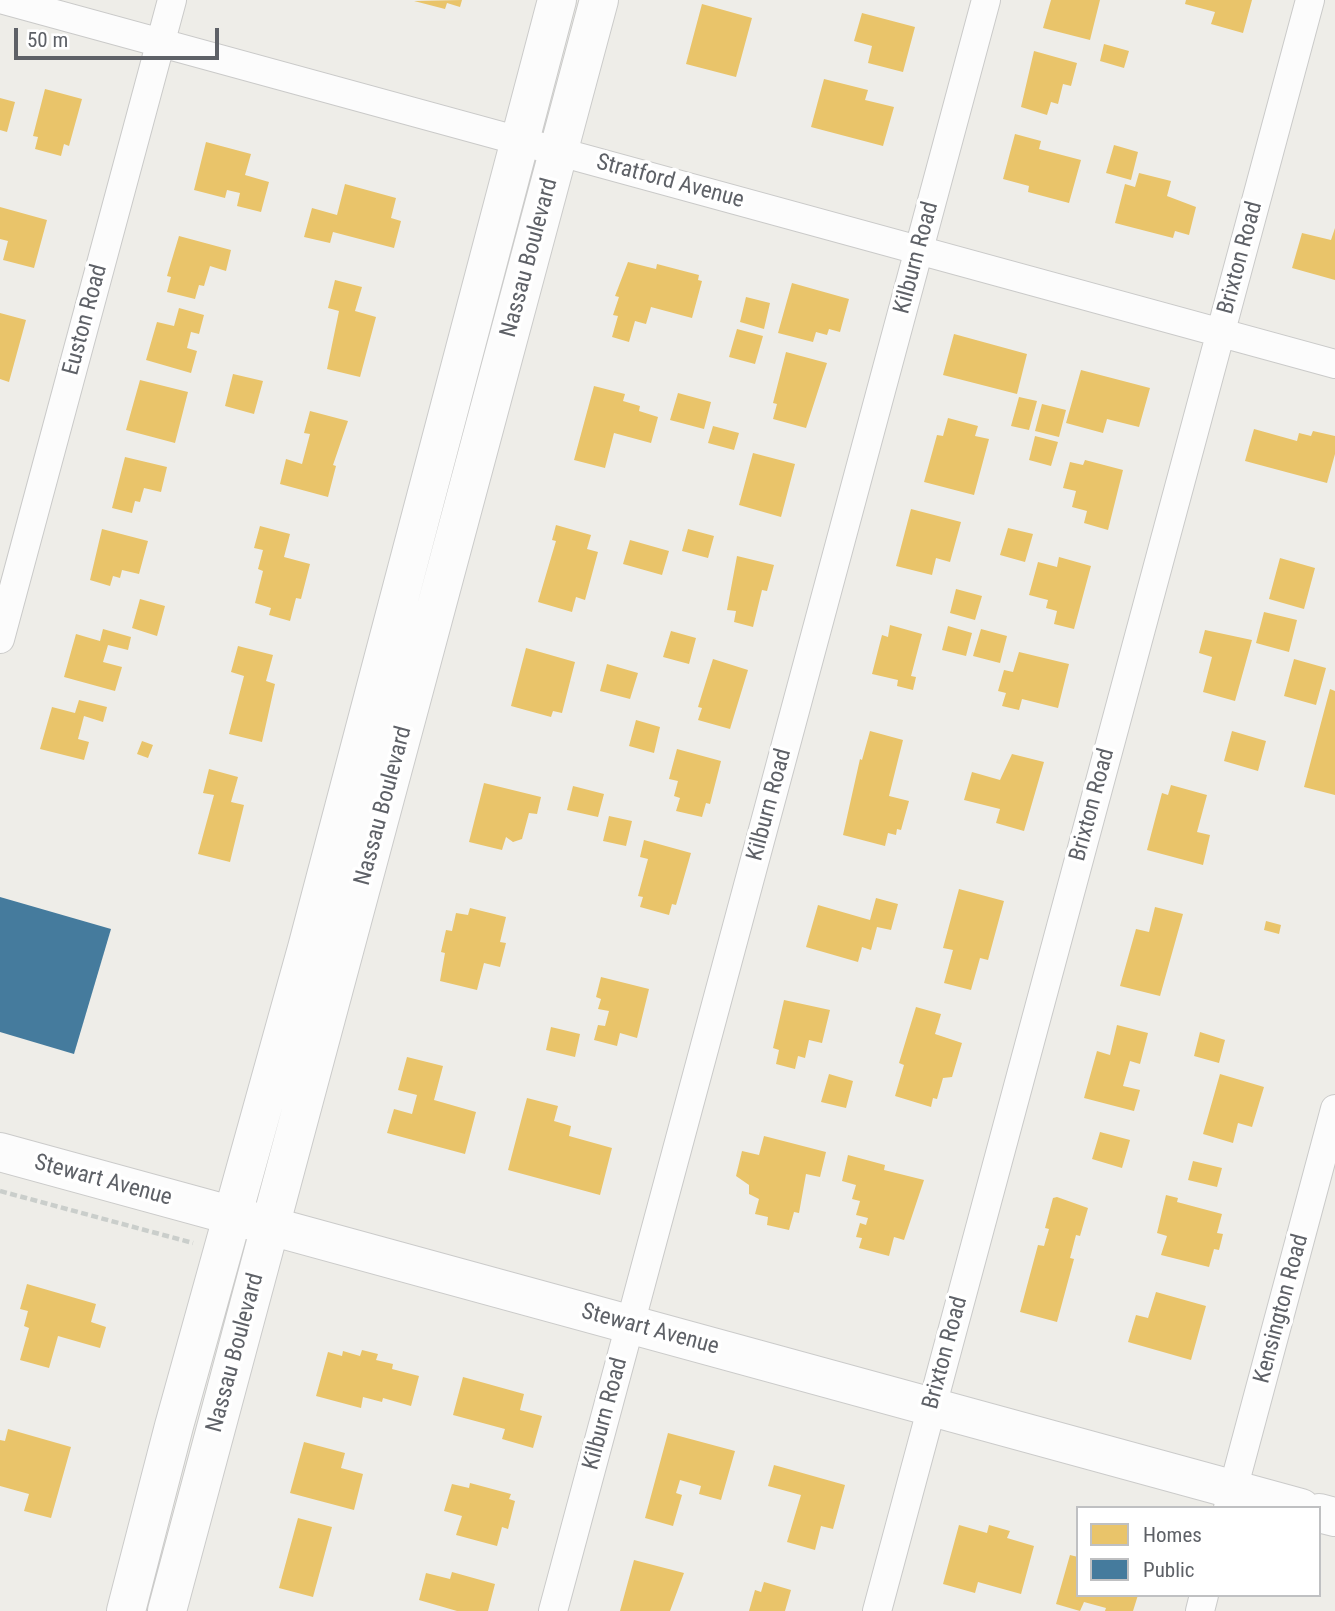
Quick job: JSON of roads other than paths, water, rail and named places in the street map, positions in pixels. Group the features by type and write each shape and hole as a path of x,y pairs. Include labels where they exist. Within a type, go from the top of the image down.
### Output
{"main road":[{"name":"Nassau Boulevard","path":"167,1611 252,1222 519,141 557,0"},
{"name":"Nassau Boulevard","path":"126,1611 174,1426 252,1222 599,0"},
{"name":"Stewart Avenue","path":"0,1152 932,1407 1231,1499 1285,1506"}],"street":[{"name":"Stratford Avenue","path":"4,0 1335,363"},
{"name":"Euston Road","path":"0,639 172,0"},
{"name":"Kilburn Road","path":"553,1611 986,0"},
{"name":"Brixton Road","path":"877,1611 1310,0"},
{"name":"Kensington Road","path":"1231,1499 1335,1109"}]}
